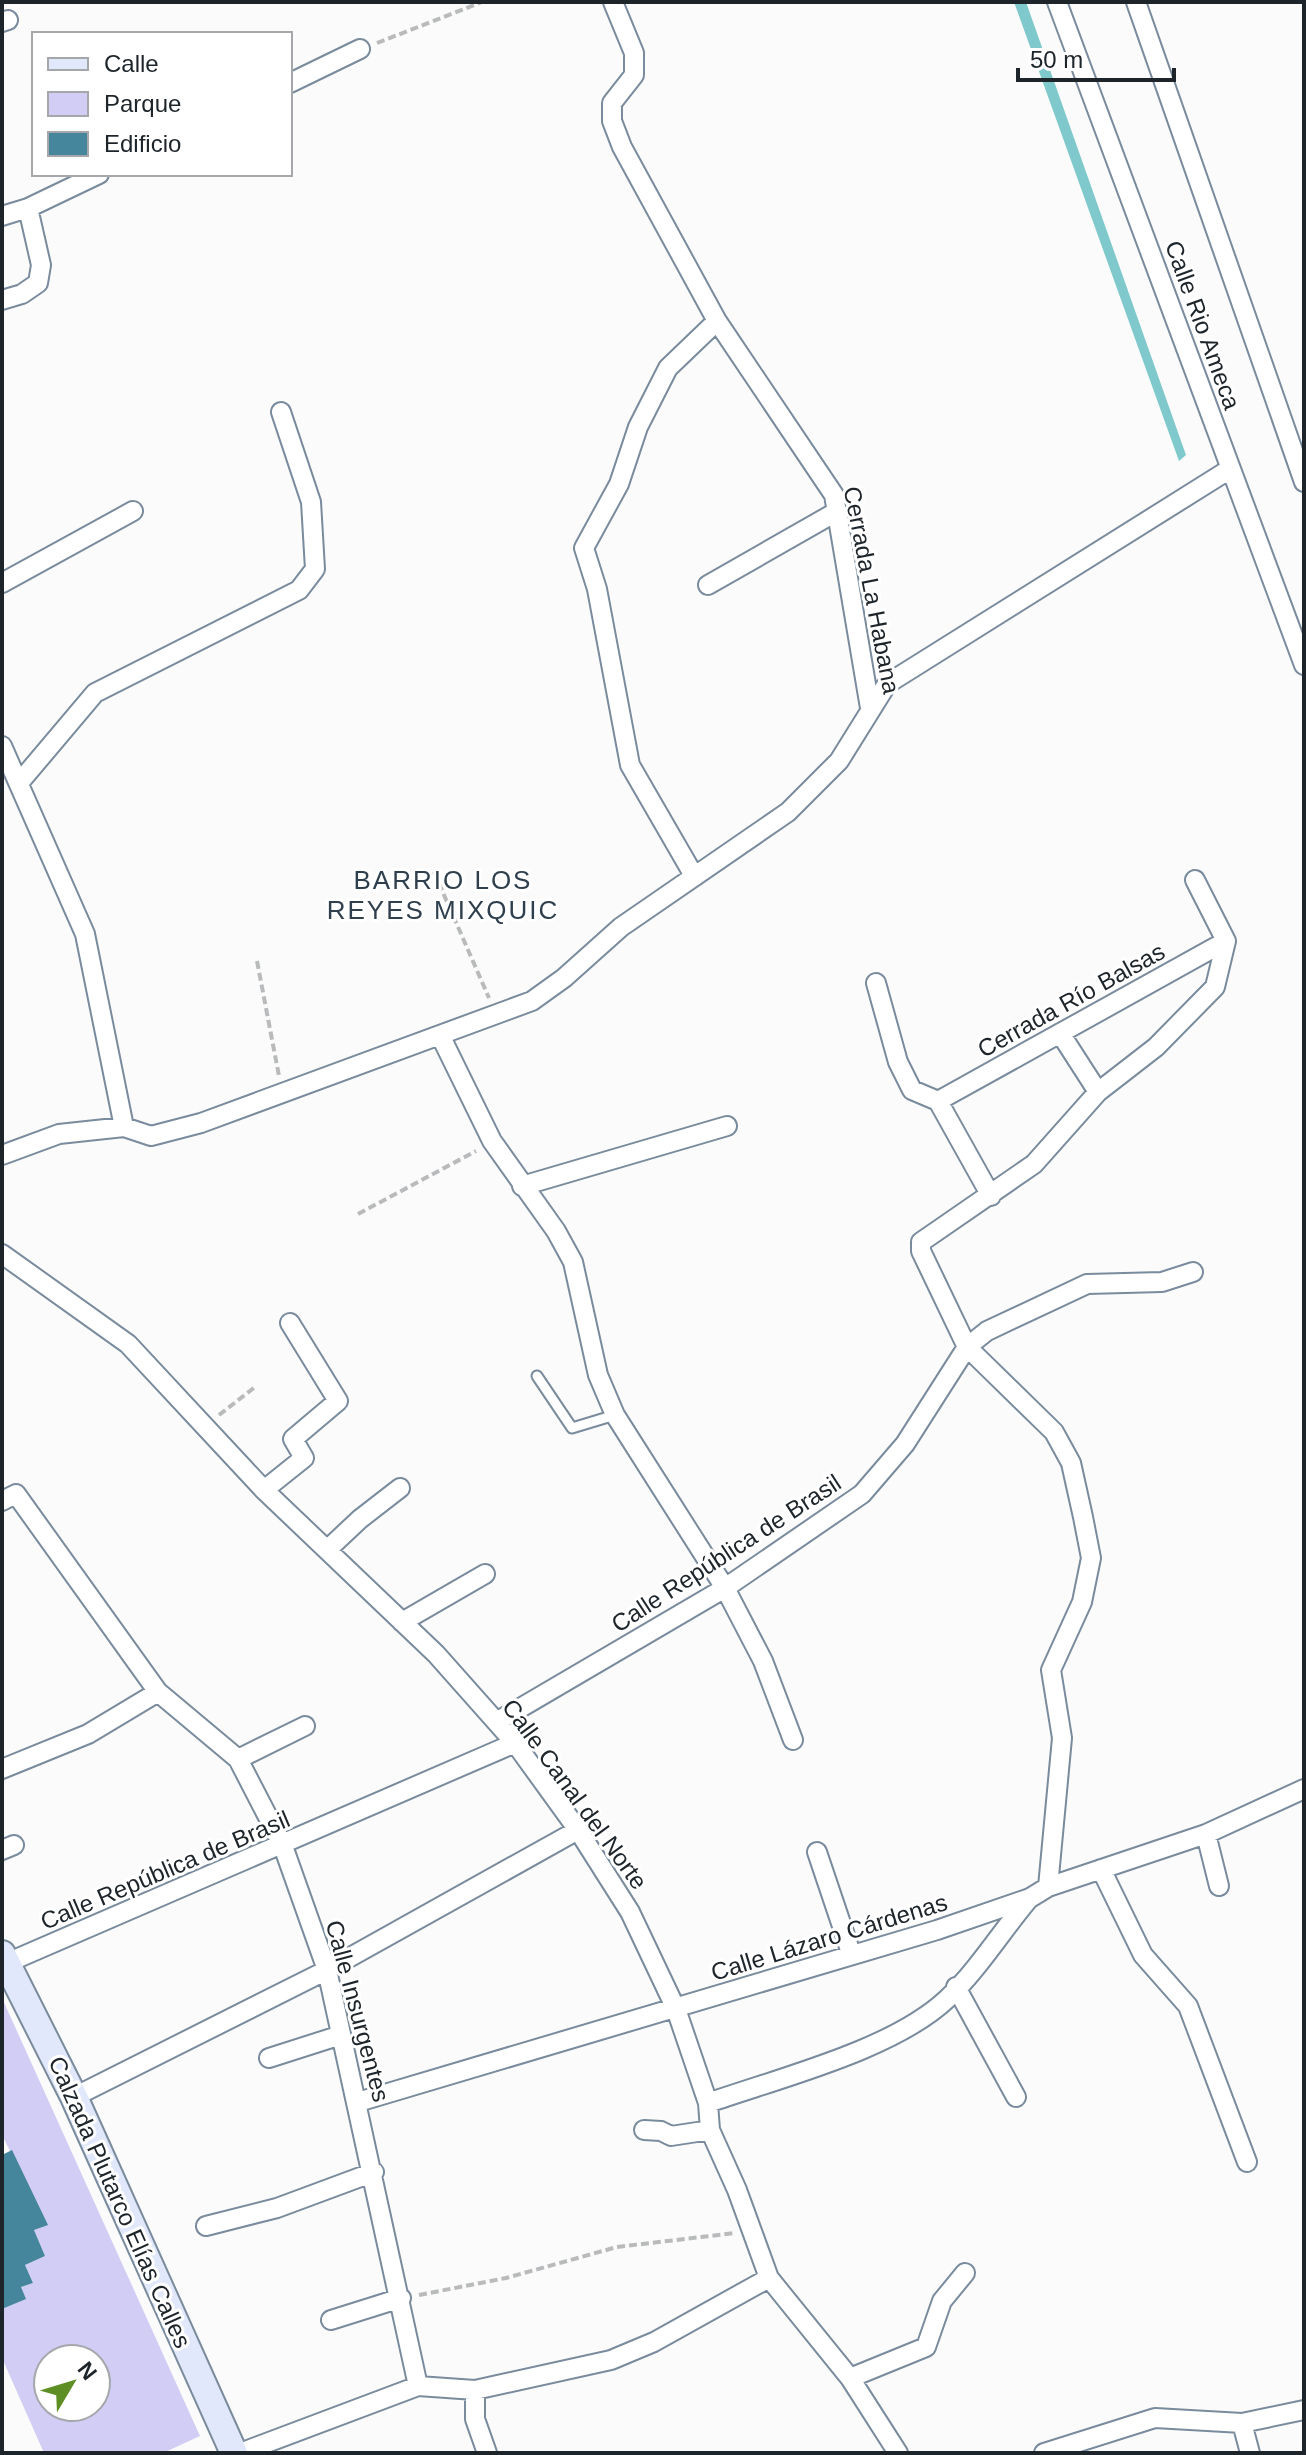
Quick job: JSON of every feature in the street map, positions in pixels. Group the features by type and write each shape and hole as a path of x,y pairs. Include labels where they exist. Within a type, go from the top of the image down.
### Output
{"main road":[{"name":"Calzada Plutarco Elías Calles","path":"6,1958 74,2097 234,2453"}],"street":[{"name":"Cerrada La Habana","path":"2,1155 59,1134 124,1127 151,1136 201,1123 282,1094 321,1076 441,1037 543,994 621,927 693,874 788,812 839,761 860,733 870,708 836,512 827,480 717,321 622,147 612,121 612,103 634,75 634,53 613,2"},
{"name":"Calle Rio Ameca","path":"1057,2 1304,665"},
{"name":"Calle Rio Ameca","path":"1136,2 1304,482"},
{"path":"292,82 360,49"},
{"path":"2,216 28,208 95,176"},
{"path":"2,300 22,294 38,283 41,265 28,208"},
{"path":"693,874 630,765 597,589 584,548 619,484 638,427 668,368 717,321"},
{"path":"19,783 95,693 299,590 315,569 311,502 281,412"},
{"path":"870,708 887,684 1230,469"},
{"path":"2,583 133,511"},
{"path":"708,585 836,512"},
{"path":"2,746 85,934 124,1127"},
{"path":"1048,1887 1062,1738 1051,1670 1082,1602 1091,1558 1071,1463 1054,1432 967,1347 927,1265 921,1242 1034,1164 1098,1092 1156,1047 1215,987 1226,941 1195,880"},
{"name":"Cerrada Río Balsas","path":"938,1101 1226,941"},
{"path":"876,983 898,1062 912,1090 938,1101 991,1196"},
{"path":"1060,1033 1098,1092"},
{"path":"441,1037 492,1141 556,1231 573,1262 598,1375 615,1415 725,1588 763,1661 793,1740"},
{"path":"522,1186 727,1126"},
{"name":"Calle Canal del Norte","path":"2,1254 128,1344 264,1490 402,1622 498,1721 515,1743 578,1830 630,1912 676,2009 708,2103 710,2130 737,2190 769,2278 850,2378 898,2453"},
{"name":"Calle República de Brasil","path":"498,1721 725,1588 862,1494 905,1444 967,1347 987,1331 1087,1284 1162,1282 1193,1272"},
{"path":"264,1490 304,1458 293,1439 338,1401 290,1323"},
{"path":"327,1550 400,1488"},
{"name":"Calle Insurgentes","path":"9,1497 158,1692 238,1759 283,1846 327,1970 374,2172 418,2386"},
{"path":"402,1622 485,1574"},
{"path":"2,1769 88,1734 158,1692"},
{"path":"238,1759 305,1726"},
{"name":"Calle República de Brasil","path":"6,1958 283,1846 515,1743"},
{"name":"Calle Lázaro Cárdenas","path":"358,2102 676,2009 851,1953 937,1930 1030,1898 1048,1887 1206,1834 1304,1789"},
{"path":"74,2097 327,1970 578,1830"},
{"path":"1206,1834 1219,1886"},
{"path":"817,1852 851,1953"},
{"path":"1101,1869 1143,1955 1188,2006 1247,2162"},
{"path":"708,2103 877,2041 931,2011 956,1987 1030,1898"},
{"path":"956,1987 1016,2097"},
{"path":"269,2058 341,2035"},
{"path":"644,2130 661,2131 671,2136 710,2130"},
{"path":"206,2226 277,2208 374,2172"},
{"path":"850,2378 926,2347 942,2301 965,2273"},
{"path":"240,2453 418,2386 475,2390 611,2360 654,2342 769,2278"},
{"path":"331,2320 401,2298"},
{"path":"475,2390 475,2419 487,2453"},
{"path":"1044,2453 1155,2418 1242,2423 1304,2410"},
{"path":"1242,2423 1250,2453"}],"lane":[{"path":"537,1376 572,1428 615,1415"}],"path":[{"path":"360,49 482,2"},
{"path":"434,872 496,1015"},
{"path":"257,961 282,1094"},
{"path":"358,1214 492,1141"},
{"path":"206,1425 255,1387"},
{"path":"401,2298 476,2285 617,2247 751,2231"}],"green space":[{"path":"2,1998 200,2436 163,2453 44,2453 2,2358 2,2309 25,2299 21,2287 33,2283 25,2265 45,2256 34,2230 47,2224 2,2135"}],"water":[{"path":"1014,2 1026,2 1186,455 1179,461"}],"building":[{"path":"12,2150 48,2225 34,2230 45,2256 25,2265 33,2283 21,2287 26,2299 2,2309 2,2155"}],"district":[{"name":"BARRIO LOS REYES MIXQUIC","path":"443,895"}]}
